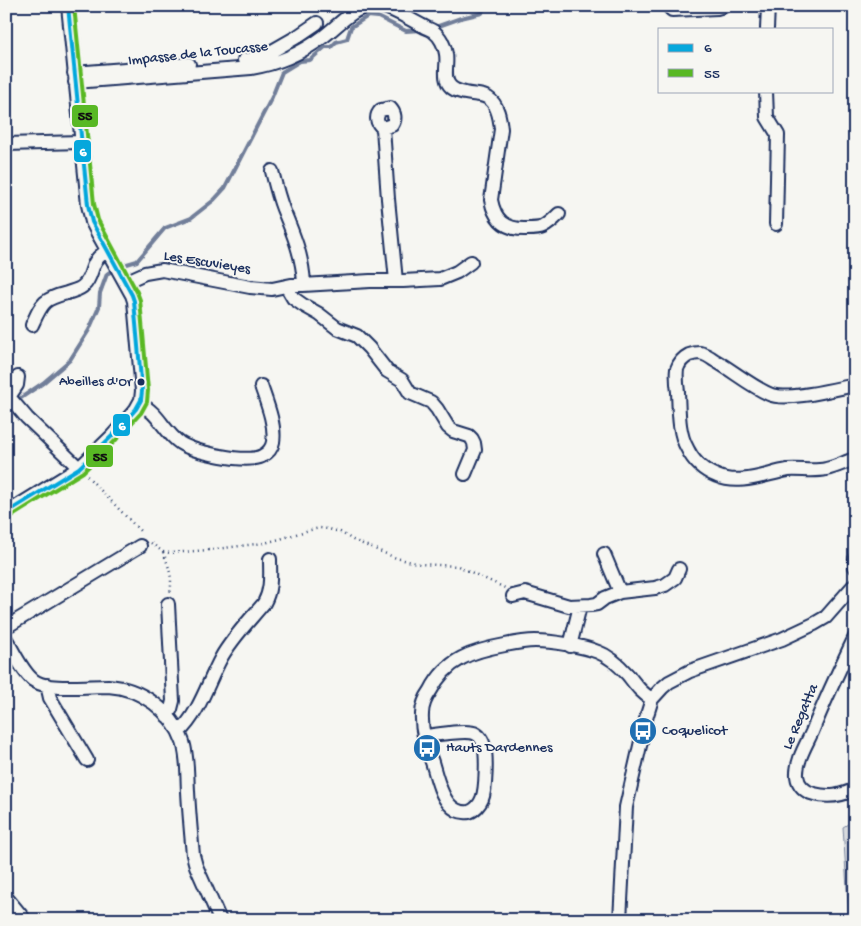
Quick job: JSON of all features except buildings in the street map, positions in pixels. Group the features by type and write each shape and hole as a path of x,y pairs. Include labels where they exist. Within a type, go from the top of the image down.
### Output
{"street":[{"path":"6,513 79,468 132,415 139,404 142,391 134,301 89,214 68,6"},
{"name":"Impasse de la Toucasse","path":"252,63 267,65 295,54 322,38 350,14 369,6"},
{"path":"381,6 402,14 433,31 441,40 445,49 447,56 446,78 450,87 457,91 488,98 496,109 502,129 491,200 492,208 500,221 506,226 518,230 533,229 541,228 550,223 559,214"},
{"path":"668,6 672,10 724,6"},
{"path":"767,28 768,6"},
{"path":"74,78 252,63 317,23"},
{"path":"766,92 767,116 778,135 776,224"},
{"path":"383,128 396,281"},
{"path":"6,144 81,142"},
{"path":"272,171 282,207 295,238 304,274 304,284"},
{"path":"32,325 46,301 84,285 98,257 108,251"},
{"name":"Les Escuvieyes","path":"125,282 145,273 162,270 268,289 304,284 440,279 457,272 470,262"},
{"path":"286,286 293,298 338,328 357,336 387,371 402,380 410,393 431,402 448,427 472,439 475,450 465,474"},
{"path":"855,385 802,395 779,397 766,393 700,353 688,355 681,361 677,369 680,422 686,447 699,465 718,476 739,480 789,470 826,469 855,459"},
{"path":"18,377 11,401 79,468"},
{"path":"139,404 152,412 166,430 180,443 231,458 256,458 269,450 274,436 270,414 261,386"},
{"path":"6,627 144,540"},
{"path":"604,554 620,592"},
{"path":"179,732 193,714 229,645 268,596 270,559"},
{"path":"855,559 855,567"},
{"path":"516,595 525,593 570,606 591,606 620,592 665,585 675,578 679,569"},
{"path":"620,920 626,807 652,699 669,682 690,671 782,639 814,624 826,617 855,584"},
{"path":"167,716 173,701 168,604"},
{"path":"570,646 580,606"},
{"name":"Le Regatta","path":"855,636 799,762 797,778 802,788 816,795 838,796 855,789"},
{"path":"6,639 28,675 38,683 65,687 107,686 129,690 150,700 167,716 179,732 186,751 193,855 198,873 220,920"},
{"path":"424,736 464,732 476,734 480,738 486,753 484,792 479,805 469,812 458,812 447,802 438,783 424,736 422,722 422,713 426,699 435,681 446,667 453,662 484,649 521,642 539,641 570,646 603,654 626,673 642,693 652,699"},
{"path":"46,685 50,698 87,760"},
{"path":"6,898 25,920"}],"path":[{"path":"79,468 144,540 163,552 208,550 264,543 320,528 340,532 387,555 408,562 458,566 516,595"},
{"path":"163,552 169,567 172,583 168,604"}],"shaded area":[{"path":"855,820 855,920 849,920 843,827"}],"waterway":[{"path":"433,28 482,13 484,6"},
{"path":"6,408 43,383 70,360 89,330 99,307 100,293 107,274 117,267 137,261 165,228 191,218 214,200 225,188 272,97 282,72 300,61 310,60 325,47 331,47 336,42 347,39 351,27 368,16 378,17 406,31 421,30"},
{"path":"6,916 9,920"}],"transit line":[{"name":"6","path":"6,513 79,468 112,436 136,409 141,400 142,391 134,301 92,222 88,205 68,6"},
{"name":"55","path":"9,518 83,472 141,413 147,402 148,390 140,300 98,220 94,204 74,6"}],"place":[{"name":"Abeilles d'Or","path":"141,382"},
{"name":"Coquelicot","path":"643,731"},
{"name":"Hauts Dardennes","path":"427,748"}]}
